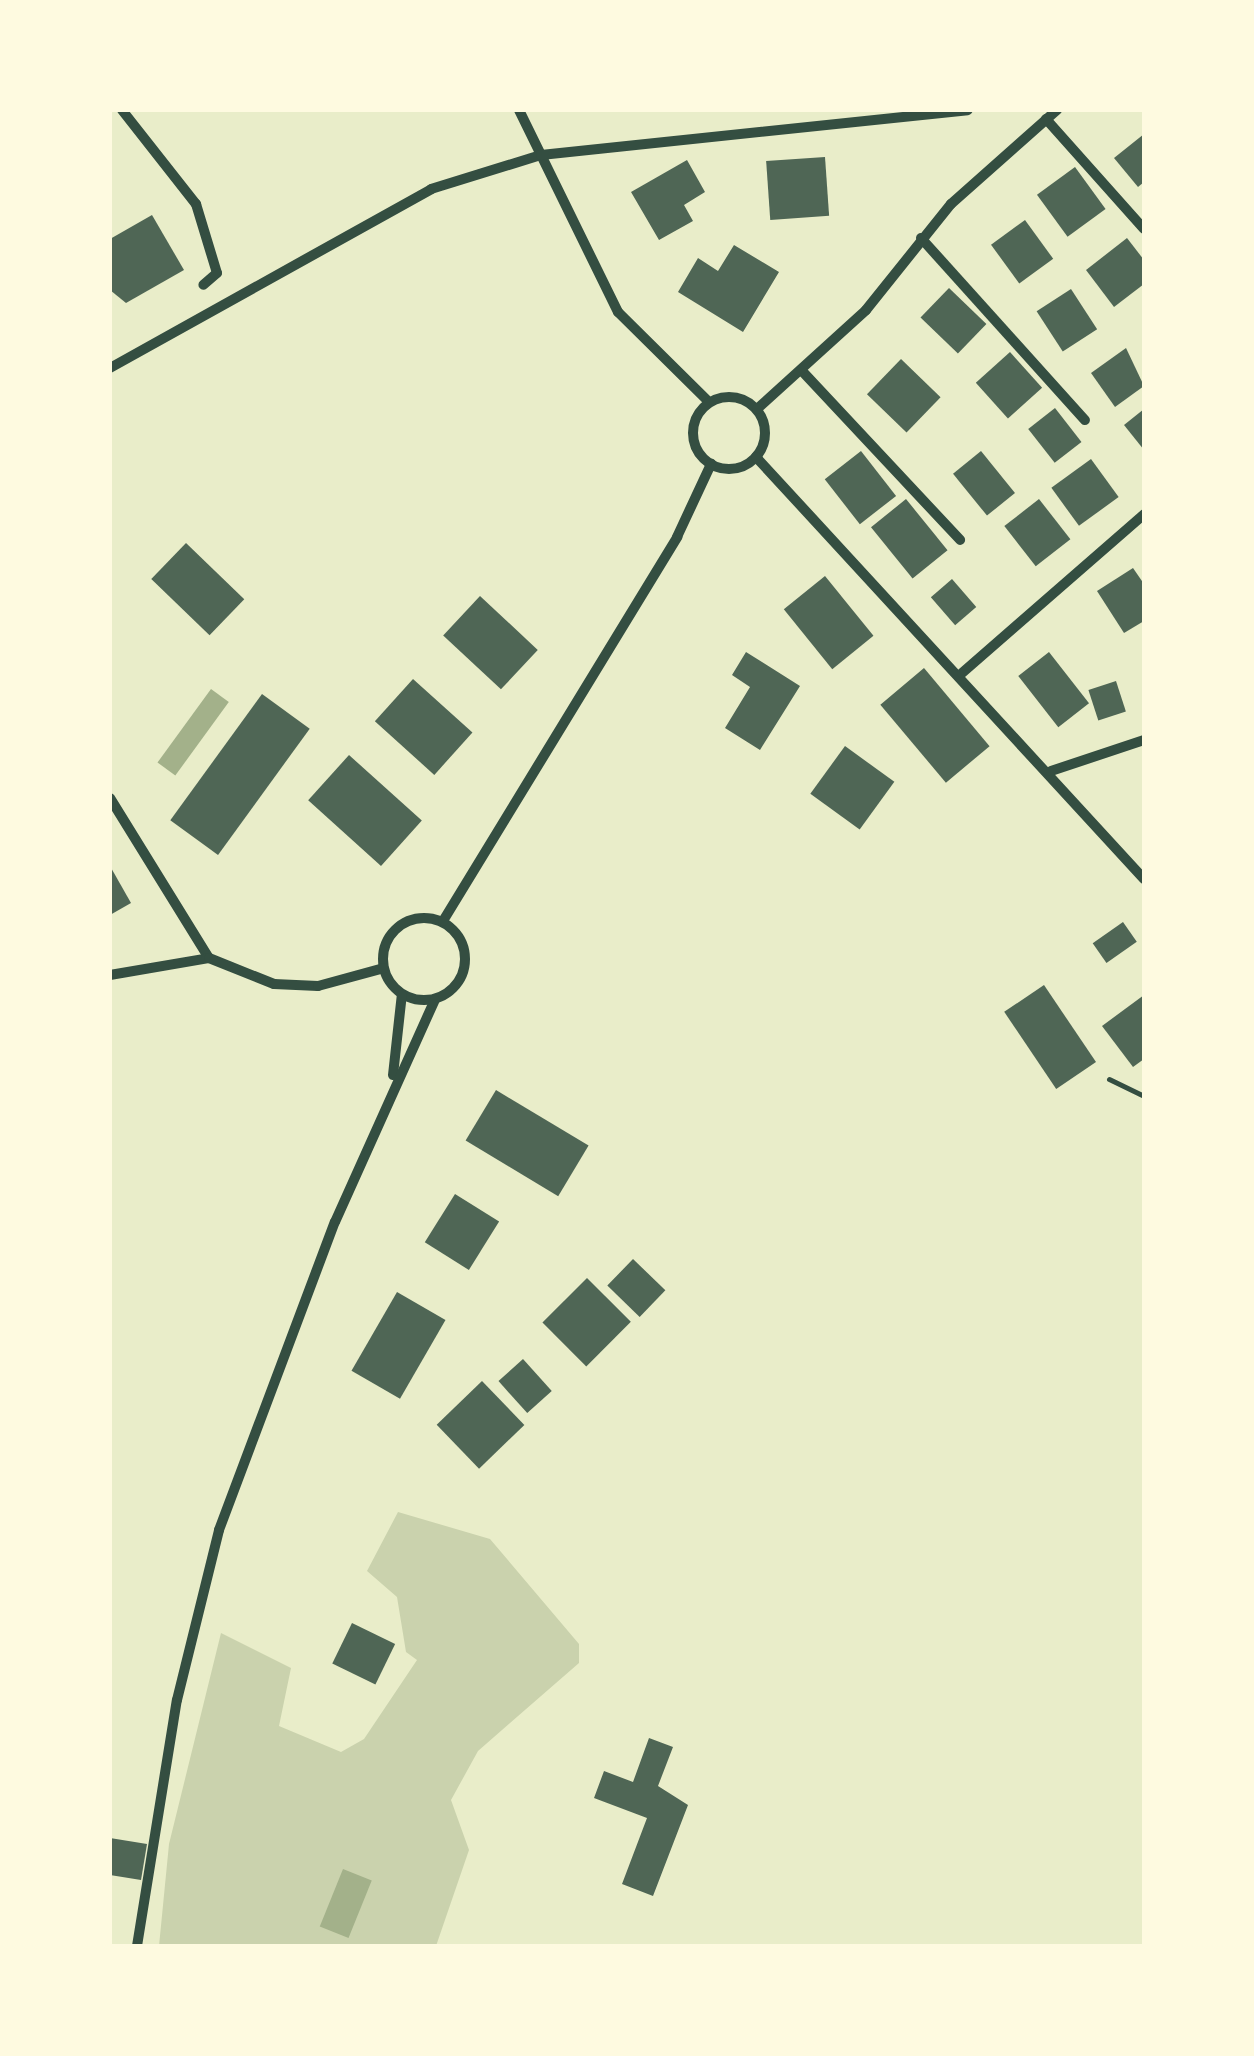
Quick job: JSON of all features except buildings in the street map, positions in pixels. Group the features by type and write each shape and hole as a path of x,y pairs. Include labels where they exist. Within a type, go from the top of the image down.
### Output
{"street":[{"path":"122,110 196,204 217,273 203,286"},
{"path":"519,110 618,312 710,402"},
{"path":"110,368 431,190 541,155 968,110"},
{"path":"757,409 803,372 921,238 1057,110"},
{"path":"1046,119 1144,229"},
{"path":"921,238 1085,420"},
{"path":"803,372 960,540"},
{"path":"443,921 677,537 710,464 693,426 710,402 729,396 757,409"},
{"path":"710,464 730,469 756,457 765,442 757,409"},
{"path":"756,457 962,674 1144,879"},
{"path":"962,674 1144,514"},
{"path":"1051,771 1144,740"},
{"path":"110,798 209,958"},
{"path":"137,1946 177,1700 219,1530 391,1086 436,1000 453,990 466,954 443,921 417,918 394,930 384,968 402,994 391,1086"},
{"path":"110,975 209,958 274,984 318,986 384,968"},
{"path":"402,994 436,1000"}],"path":[{"path":"1110,1079 1144,1096"}],"shaded area":[{"path":"211,689 229,702 175,776 158,763"},
{"path":"398,1512 490,1539 579,1644 579,1663 478,1751 451,1800 469,1850 436,1946 159,1946 169,1844 221,1633 291,1668 279,1726 341,1752 364,1739 417,1660 406,1652 397,1597 367,1571"},
{"path":"343,1869 372,1881 349,1938 320,1926"}]}
